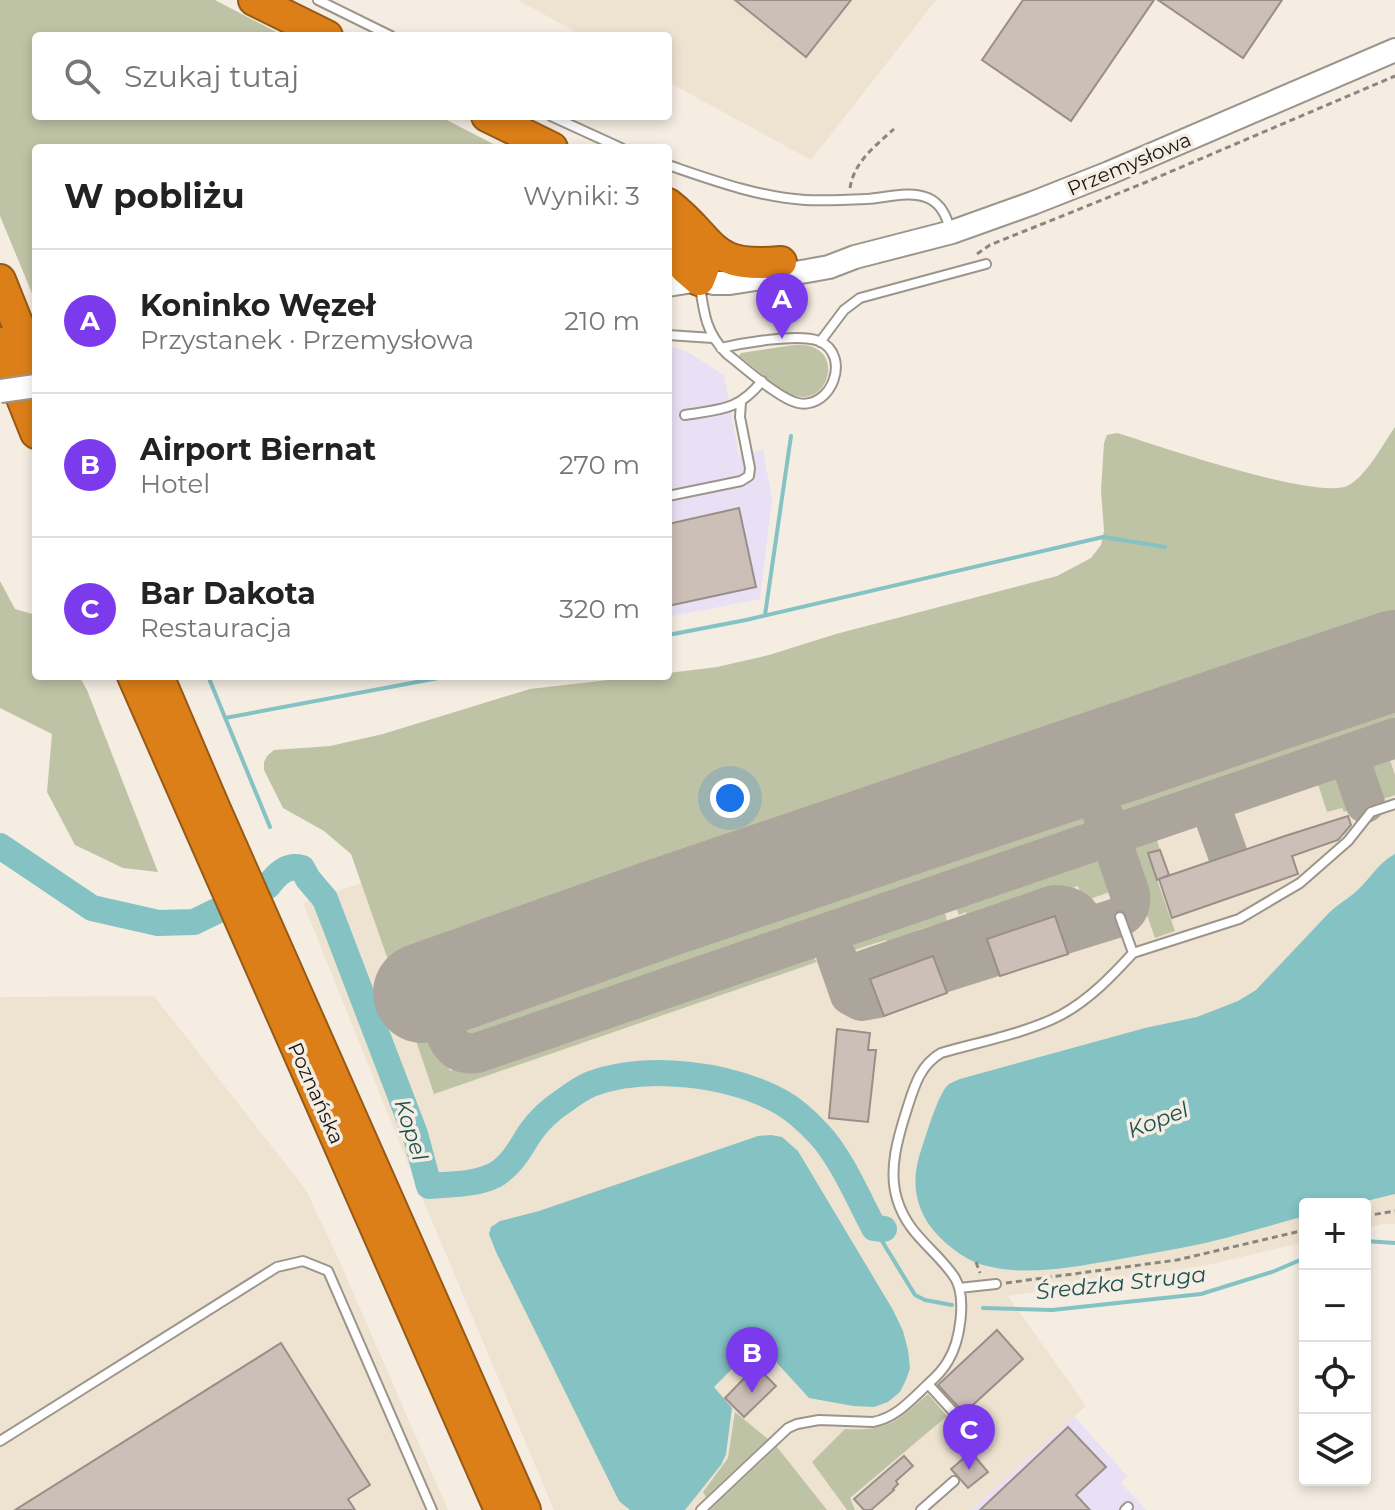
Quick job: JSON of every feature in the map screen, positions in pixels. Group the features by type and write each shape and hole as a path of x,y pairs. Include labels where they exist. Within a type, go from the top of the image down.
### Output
{"highway":[{"path":"254,0 319,32"},
{"path":"495,120 544,144"},
{"path":"672,211 682,229 685,268 699,280"},
{"path":"682,229 718,254 735,261 754,264 781,262"},
{"path":"672,259 682,229"},
{"path":"0,280 32,360"},
{"path":"0,343 32,423"},
{"name":"Poznańska","path":"135,680 232,875"},
{"name":"Poznańska","path":"159,680 232,875 500,1510"},
{"name":"Poznańska","path":"260,940 525,1510"}],"street":[{"name":"Przemysłowa","path":"672,284 699,280 730,283 829,267 855,257 952,232 1109,173 1395,50"},
{"name":"Przemysłowa","path":"699,280 726,268 855,257"},
{"path":"0,391 32,387"}],"lane":[{"path":"318,0 383,32"},
{"path":"560,120 612,144"},
{"path":"672,166 760,194 800,200 923,196 935,202 945,214 952,232"},
{"path":"820,342 844,310 860,298 983,265"},
{"path":"699,280 705,318 713,338 721,348 762,381 799,403 822,396 834,381 836,367 829,349 820,342 797,338 721,348"},
{"path":"672,335 713,338"},
{"path":"685,415 741,402 762,381"},
{"path":"672,495 741,481 749,476 740,417 741,402"},
{"path":"701,1510 788,1428 808,1421 883,1420 901,1409 945,1366 954,1348 959,1326 959,1288 951,1273 904,1218 896,1196 894,1171 908,1105 925,1065 941,1053 1061,1015 1092,994 1133,953 1253,912 1307,878 1348,841 1371,812 1395,804"},
{"path":"1120,917 1133,953"},
{"path":"0,1441 277,1267 303,1261 328,1271 432,1510"},
{"path":"959,1288 996,1284"},
{"path":"928,1384 958,1417"},
{"path":"921,1510 954,1481"}],"path":[{"path":"983,265 977,253 990,245 1395,76"},
{"path":"849,200 851,177 856,169 894,129"},
{"path":"1371,1215 1395,1211"},
{"path":"996,1284 1177,1260 1299,1231"}],"shaded area":[{"path":"518,0 936,0 811,160 672,84 672,32 576,32"},
{"path":"672,347 688,352 724,375 739,455 763,450 772,499 760,599 672,616"},
{"path":"1395,529 1395,1224 1371,1227 1371,1198 1299,1198 1299,1243 1208,1265 1008,1296 1086,1406 971,1510 554,1510 415,1181 303,903"},
{"path":"154,996 306,1190 448,1510 0,1510 0,997"},
{"path":"1074,1416 1127,1476 1121,1483 1146,1510 971,1510"}],"green space":[{"path":"0,0 215,0 276,32 32,32 32,120 447,120 493,144 32,144 32,293 0,216"},
{"path":"794,345 811,346 822,353 828,363 824,385 816,393 805,397 785,391 739,356 741,353"},
{"path":"1395,427 1395,636 394,977 351,854 324,831 283,808 264,770 267,756 274,750 330,746 383,734 530,689 608,680 672,680 672,673 717,667 769,655 836,634 1057,576 1091,558 1101,545 1104,531 1101,491 1107,435 1117,433 1200,459 1306,486 1332,488 1349,485 1374,459"},
{"path":"0,581 15,609 32,614 32,680 81,680 87,690 158,872 123,868 75,845 47,792 52,734 0,708"},
{"path":"1395,680 1395,729 1123,823 1114,818 1104,790 1109,777"},
{"path":"1382,752 1388,754 1395,775 1395,795 1372,803 1359,764 1362,759"},
{"path":"1340,766 1346,769 1358,807 1344,812 1342,808 1327,812 1315,775"},
{"path":"1075,790 1087,796 1097,825 1093,832 476,1044 464,1041 452,1027 448,1016 455,1002"},
{"path":"1147,833 1156,837 1160,850 1148,854 1175,931 1155,938 1128,860 1133,858 1127,856 1124,848 1128,840"},
{"path":"1099,849 1107,853 1118,883 1113,891 1084,901 1078,886 991,916 987,908 959,915 955,906 959,897"},
{"path":"936,905 944,909 947,921 918,930 921,940 856,961 855,955 888,944 886,940 854,950 853,933"},
{"path":"807,948 817,962 434,1094 408,1017 432,1022 450,1071"},
{"path":"928,1394 947,1416 850,1498 855,1510 847,1510 812,1462 845,1429 872,1428 891,1423"},
{"path":"735,1412 768,1439 706,1497 703,1492 728,1458"},
{"path":"777,1447 827,1510 710,1510"}],"water":[{"path":"1395,854 1395,1194 1371,1200 1299,1198 1299,1218 1181,1248 1049,1270 999,1269 983,1265 954,1249 930,1226 918,1201 915,1184 917,1166 936,1107 949,1084 1145,1028 1197,1017 1238,1001 1256,990 1329,913 1358,890"},
{"path":"758,1136 782,1137 798,1151 893,1310 908,1350 910,1368 906,1380 900,1392 888,1402 874,1407 853,1406 809,1398 766,1351 753,1363 745,1356 714,1387 732,1408 726,1454 721,1465 685,1510 630,1510 619,1501 496,1252 489,1234 491,1227 500,1221 539,1211"}],"building":[{"path":"735,0 851,0 806,57"},
{"path":"1023,0 1154,0 1071,121 982,60"},
{"path":"1158,0 1282,0 1243,58"},
{"path":"739,508 756,587 672,605 672,523"},
{"path":"1348,816 1351,825 1338,840 1292,856 1298,874 1172,918 1159,879"},
{"path":"1160,850 1169,875 1157,880 1148,853"},
{"path":"1055,916 1068,954 1000,976 987,939"},
{"path":"933,956 947,993 884,1016 870,979"},
{"path":"837,1029 870,1033 868,1050 876,1050 868,1122 829,1118"},
{"path":"997,1330 1023,1359 964,1413 938,1385"},
{"path":"281,1343 370,1485 348,1499 355,1510 15,1510"},
{"path":"756,1366 776,1386 744,1417 725,1398"},
{"path":"1068,1427 1106,1467 1076,1495 1090,1510 980,1510"},
{"path":"971,1452 988,1472 968,1488 951,1469"},
{"path":"904,1456 913,1466 896,1481 898,1484 894,1490 871,1510 864,1510 854,1499"}],"waterway":[{"path":"765,615 791,436"},
{"path":"672,634 746,620 1103,537 1165,547"},
{"path":"210,680 270,827"},
{"path":"225,718 428,680"},
{"name":"Kopel","path":"0,846 92,908 158,923 194,922 268,886 287,869 302,868 325,899 415,1134 429,1186 471,1182 495,1175 511,1162 546,1115 591,1084 637,1074 688,1075 738,1084 781,1102 796,1112 835,1154 874,1228 884,1229"},
{"name":"Średzka Struga","path":"874,1228 915,1295 952,1305"},
{"name":"Średzka Struga","path":"1371,1241 1395,1243"},
{"name":"Średzka Struga","path":"983,1308 1052,1310 1201,1294 1299,1261"}],"taxiway":[{"path":"452,983 442,990 437,999 443,1029 457,1050 477,1053 1395,738"},
{"path":"1348,754 1365,803"},
{"path":"1062,935 1120,917 1130,901 1086,765"},
{"path":"1209,802 1228,855"},
{"path":"844,977 1054,905 1074,910 1086,927"},
{"path":"836,955 850,995 861,1001 878,998"},
{"path":"939,974 993,957"}],"runway":[{"path":"423,993 665,907 1395,660"}],"place":[{"name":"Koninko Węzeł","path":"782,339"},
{"name":"Airport Biernat","path":"752,1393"},
{"name":"Bar Dakota","path":"969,1470"}]}
